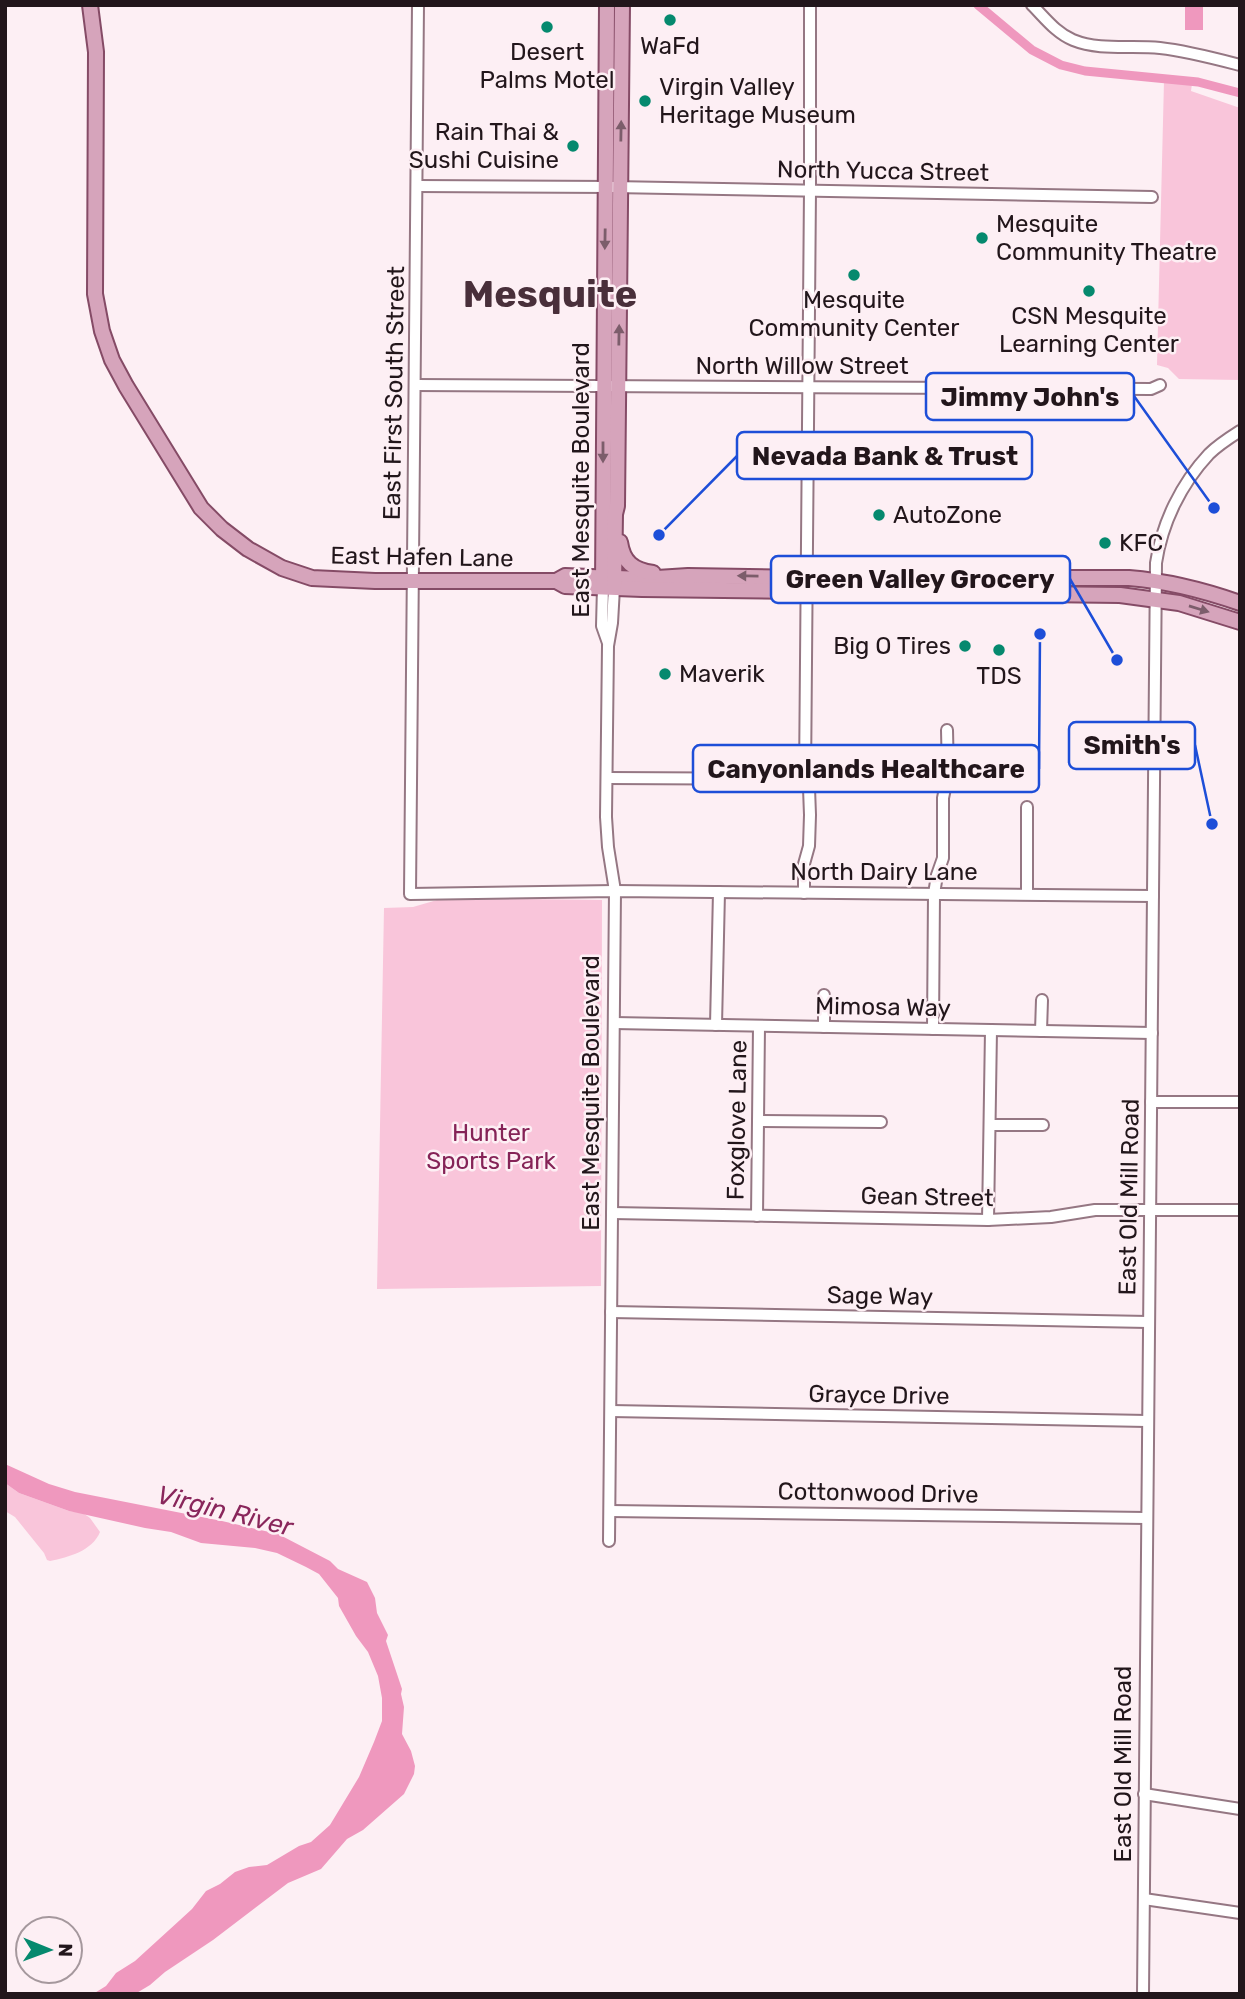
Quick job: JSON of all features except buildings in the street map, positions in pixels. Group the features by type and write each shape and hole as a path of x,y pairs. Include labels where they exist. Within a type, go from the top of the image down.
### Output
{"main road":[{"name":"East Hafen Lane","path":"90,5 96,52 95,294 102,331 112,360 126,386 201,508 222,530 248,549 282,568 312,578 556,581 565,586 608,583"},
{"path":"607,5 613,187"},
{"path":"613,187 622,5"},
{"name":"East Mesquite Boulevard","path":"608,583 613,187"},
{"name":"East Mesquite Boulevard","path":"608,583 617,506 611,386"},
{"path":"617,506 620,515 620,545 624,557 629,564 646,572 939,592 1120,595 1179,603 1240,622"},
{"path":"608,583 688,576"},
{"path":"608,583 807,584 1009,578 1129,578 1156,580 1203,590 1240,603"},
{"path":"939,592 946,582 997,583 1009,578"}],"street":[{"name":"East First South Street","path":"410,894 418,5"},
{"path":"804,893 804,864 809,846 810,816 810,788 804,779 810,5"},
{"path":"1032,5 1056,30 1072,40 1094,46 1184,51 1240,65"},
{"name":"North Yucca Street","path":"417,186 1152,197"},
{"name":"North Willow Street","path":"415,385 1152,389 1160,385"},
{"name":"East Old Mill Road","path":"1143,1994 1156,580 1159,543 1169,515 1188,480 1209,454 1240,431"},
{"name":"East Mesquite Boulevard","path":"608,583 612,623 608,646 607,837 615,891 610,1541"},
{"path":"933,1029 934,894 943,858 943,798 948,774 947,730"},
{"path":"607,778 804,779"},
{"path":"1027,807 1027,894"},
{"name":"North Dairy Lane","path":"410,894 615,891 1153,895"},
{"path":"716,1025 719,892"},
{"path":"824,995 824,1027"},
{"path":"1041,1031 1042,1000"},
{"name":"Mimosa Way","path":"614,1023 1152,1033"},
{"name":"Foxglove Lane","path":"757,1216 759,1026"},
{"path":"989,1220 991,1030"},
{"path":"1151,1102 1240,1102"},
{"path":"758,1121 881,1122"},
{"path":"990,1125 1043,1125"},
{"name":"Gean Street","path":"612,1213 989,1220 1051,1217 1095,1210 1240,1210"},
{"name":"Sage Way","path":"611,1312 1149,1322"},
{"name":"Grayce Drive","path":"611,1411 1147,1421"},
{"name":"Cottonwood Drive","path":"610,1511 1146,1518"},
{"path":"1144,1794 1240,1809"},
{"path":"1144,1899 1240,1913"}],"green space":[{"path":"1164,81 1192,84 1191,91 1240,108 1240,380 1179,379 1168,368 1157,365"},
{"name":"Hunter Sports Park","path":"444,898 602,900 601,1286 377,1289 384,908 413,907"},
{"path":"5,1483 19,1493 69,1511 83,1513 100,1532 91,1544 79,1552 47,1560 15,1517 5,1511"}],"shaded area":[{"path":"1185,5 1222,7 1203,6 1203,30 1185,30"},
{"path":"5,1464 49,1484 75,1492 278,1534 330,1561 338,1569 367,1582 375,1598 377,1613 388,1635 386,1641 402,1689 402,1734 415,1766 404,1794 363,1830 347,1839 321,1869 288,1883 135,1994 93,1994 106,1986 116,1973 135,1961 180,1920 206,1891 235,1872 267,1865 311,1842 330,1825 359,1777 382,1721 378,1676 368,1652 339,1606 338,1598 319,1574 277,1553 201,1543 171,1532 69,1511 19,1493 5,1483"}],"waterway":[{"path":"978,5 1032,50 1061,65 1085,71 1198,82 1240,93"}],"place":[{"name":"WaFd","path":"670,20"},
{"name":"Desert Palms Motel","path":"547,27"},
{"name":"Virgin Valley Heritage Museum","path":"645,101"},
{"name":"Rain Thai & Sushi Cuisine","path":"573,146"},
{"name":"Mesquite Community Theatre","path":"982,238"},
{"name":"Mesquite Community Center","path":"854,275"},
{"name":"CSN Mesquite Learning Center","path":"1089,291"},
{"name":"Jimmy John's","path":"1214,508"},
{"name":"AutoZone","path":"879,515"},
{"name":"Nevada Bank & Trust","path":"659,535"},
{"name":"KFC","path":"1105,543"},
{"name":"Canyonlands Healthcare","path":"1040,634"},
{"name":"Big O Tires","path":"965,646"},
{"name":"TDS","path":"999,650"},
{"name":"Green Valley Grocery","path":"1117,660"},
{"name":"Maverik","path":"665,674"},
{"name":"Smith's","path":"1212,824"}],"district":[{"name":"Mesquite","path":"550,294"}],"water label":[{"name":"Virgin River","path":"225,1511"}]}
